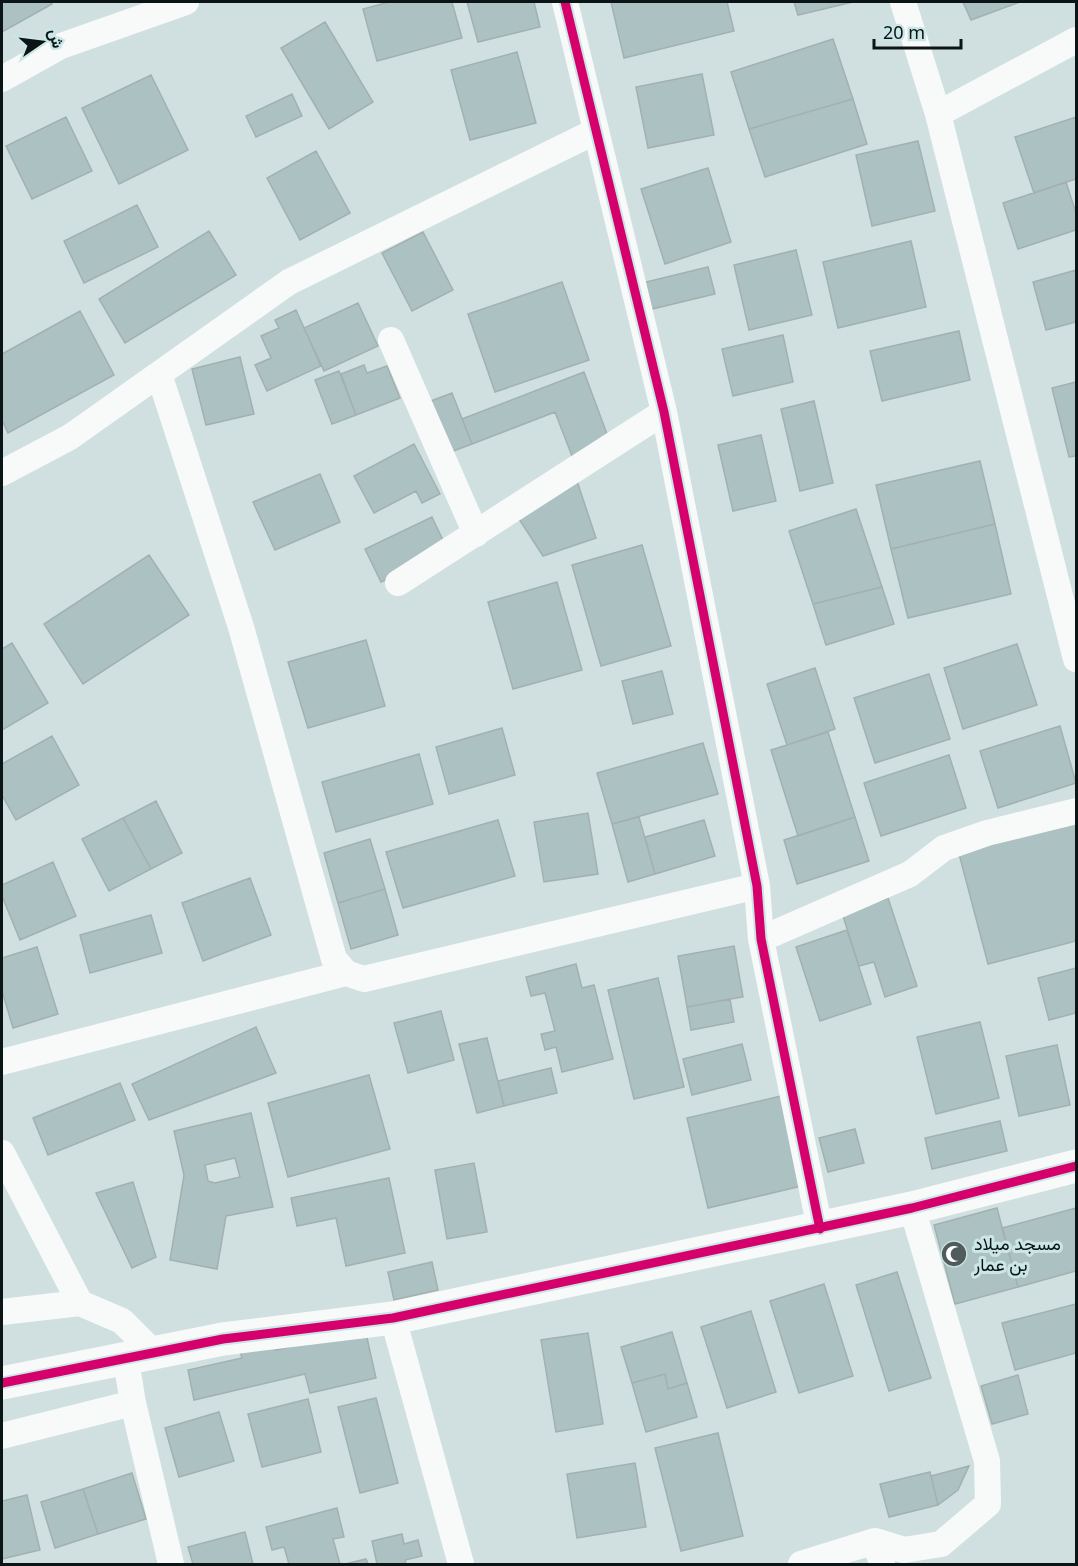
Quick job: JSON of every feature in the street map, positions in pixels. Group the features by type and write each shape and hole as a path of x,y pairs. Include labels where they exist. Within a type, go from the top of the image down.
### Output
{"street":[{"path":"2,79 61,46 186,2"},
{"path":"565,2 664,412 757,886 761,939 820,1229"},
{"path":"903,2 938,114 1077,659"},
{"path":"938,114 1077,40"},
{"path":"2,473 70,437 289,282 596,131"},
{"path":"391,340 476,534"},
{"path":"159,374 241,627 334,959 346,973 364,979 757,886"},
{"path":"398,583 664,412"},
{"path":"761,939 910,874 944,848 987,833 1077,811"},
{"path":"2,1062 346,973"},
{"path":"2,1153 80,1303"},
{"path":"2,1383 272,1332 393,1318 820,1229 1077,1166"},
{"path":"801,1564 941,1544 988,1504 987,1461 912,1208"},
{"path":"2,1312 80,1303 122,1321 141,1357 133,1403 171,1564"},
{"path":"393,1318 461,1564"},
{"path":"2,1436 133,1403"}],"building":[{"path":"2,2 50,2 52,4 2,32"},
{"path":"389,2 452,2 462,38 377,61 363,9"},
{"path":"467,2 534,2 540,27 478,42"},
{"path":"611,2 727,2 734,31 624,58"},
{"path":"794,2 853,2 798,15"},
{"path":"963,2 1020,2 971,20"},
{"path":"325,22 373,102 329,129 281,48"},
{"path":"833,39 853,99 749,129 731,72"},
{"path":"517,52 536,123 470,140 451,70"},
{"path":"702,74 714,135 648,148 636,87"},
{"path":"151,75 188,150 119,184 82,108"},
{"path":"292,94 302,116 256,137 246,116"},
{"path":"853,99 867,144 765,177 749,129"},
{"path":"66,117 92,171 32,199 6,146"},
{"path":"1076,117 1076,179 1034,193 1015,137"},
{"path":"918,141 935,211 872,226 856,155"},
{"path":"316,151 350,213 300,240 267,178"},
{"path":"708,168 731,242 665,264 641,189"},
{"path":"1066,182 1076,213 1076,230 1018,249 1003,203"},
{"path":"137,205 158,247 84,283 64,241"},
{"path":"209,231 236,275 125,343 99,299"},
{"path":"423,232 453,290 412,311 382,253"},
{"path":"911,241 926,307 838,328 823,262"},
{"path":"796,250 812,315 749,330 734,265"},
{"path":"708,267 715,294 648,310 642,283"},
{"path":"1076,270 1076,322 1046,330 1033,282"},
{"path":"562,282 589,360 495,392 468,314"},
{"path":"358,303 378,346 324,371 304,328"},
{"path":"296,310 321,366 267,391 255,365 271,358 261,336 279,328 275,320"},
{"path":"80,311 114,375 8,433 2,420 2,354"},
{"path":"959,331 970,380 882,401 870,351"},
{"path":"783,335 793,382 733,396 722,349"},
{"path":"240,357 254,414 206,425 192,369"},
{"path":"364,365 367,373 387,366 400,398 356,415 341,374"},
{"path":"339,371 356,415 332,424 315,380"},
{"path":"584,372 610,442 572,456 555,412 472,444 462,419"},
{"path":"1076,382 1076,456 1069,457 1052,388"},
{"path":"452,393 472,444 448,453 428,402"},
{"path":"814,401 833,483 800,491 781,409"},
{"path":"761,435 776,501 733,511 718,445"},
{"path":"414,444 440,494 422,503 416,491 374,513 354,476"},
{"path":"980,461 995,524 891,549 876,485"},
{"path":"320,474 340,522 275,550 253,502"},
{"path":"576,478 596,538 543,556 517,516"},
{"path":"856,509 882,587 813,604 789,531"},
{"path":"432,517 448,551 381,582 365,549"},
{"path":"995,524 1011,594 908,618 891,549"},
{"path":"642,545 671,646 601,666 572,565"},
{"path":"149,555 189,615 83,684 44,624"},
{"path":"557,582 582,670 513,689 488,602"},
{"path":"882,587 894,624 826,645 813,604"},
{"path":"366,640 385,706 308,728 288,662"},
{"path":"12,643 48,703 2,730 2,649"},
{"path":"1017,644 1037,705 963,729 944,668"},
{"path":"815,668 835,729 787,745 767,684"},
{"path":"662,671 673,714 633,724 622,681"},
{"path":"929,674 950,739 875,763 854,698"},
{"path":"1060,726 1076,783 998,808 980,751"},
{"path":"502,728 515,775 449,794 436,747"},
{"path":"828,732 855,817 798,836 771,750"},
{"path":"52,736 79,785 16,820 2,795 2,764"},
{"path":"703,743 718,794 612,824 597,773"},
{"path":"419,754 433,804 336,832 322,782"},
{"path":"949,755 966,808 881,836 864,783"},
{"path":"156,801 182,853 151,869 123,818"},
{"path":"588,813 598,874 544,882 534,822"},
{"path":"639,817 655,874 628,882 612,824"},
{"path":"855,817 869,861 797,884 784,840"},
{"path":"123,818 151,869 109,891 82,839"},
{"path":"1076,819 1076,941 988,964 958,850"},
{"path":"498,820 515,876 403,908 386,852"},
{"path":"704,820 715,856 655,874 645,837"},
{"path":"370,839 385,889 338,903 324,853"},
{"path":"53,862 76,916 20,940 2,896 2,885"},
{"path":"250,878 271,935 203,961 182,903"},
{"path":"385,889 398,935 351,949 338,903"},
{"path":"888,898 917,986 885,997 874,962 859,966 842,913"},
{"path":"151,915 162,953 90,973 80,935"},
{"path":"847,930 871,1004 820,1021 796,947"},
{"path":"734,946 743,997 687,1007 678,956"},
{"path":"37,947 58,1014 13,1028 2,991 2,958"},
{"path":"576,964 582,988 594,985 613,1059 562,1072 556,1047 545,1050 541,1034 555,1031 545,993 531,996 526,977"},
{"path":"1076,968 1076,1013 1049,1020 1038,978"},
{"path":"658,978 684,1087 634,1099 608,990"},
{"path":"730,999 734,1022 691,1030 687,1007"},
{"path":"441,1011 454,1060 408,1073 394,1023"},
{"path":"980,1022 999,1098 936,1114 917,1037"},
{"path":"256,1027 276,1073 149,1120 132,1084"},
{"path":"487,1038 504,1106 477,1113 459,1044"},
{"path":"742,1044 751,1080 692,1095 683,1059"},
{"path":"1057,1045 1070,1105 1019,1116 1006,1056"},
{"path":"551,1068 557,1093 504,1106 498,1081"},
{"path":"369,1075 390,1149 288,1177 268,1103"},
{"path":"120,1083 135,1120 48,1155 33,1118"},
{"path":"781,1096 802,1186 708,1208 687,1118"},
{"path":"251,1113 273,1207 226,1216 217,1269 170,1260 184,1175 174,1131","holes":["235,1158 240,1177 215,1183 208,1181 205,1165"]},
{"path":"1000,1121 1007,1151 932,1169 925,1138"},
{"path":"855,1129 864,1163 828,1172 819,1138"},
{"path":"474,1163 487,1232 447,1239 435,1170"},
{"path":"389,1178 405,1253 346,1266 336,1218 297,1226 291,1198"},
{"path":"133,1182 156,1257 132,1268 96,1193"},
{"path":"997,1208 1018,1287 955,1304 934,1225"},
{"path":"1076,1208 1076,1271 1018,1287 1002,1228"},
{"path":"432,1262 438,1290 394,1300 388,1272"},
{"path":"897,1272 931,1378 889,1391 856,1285"},
{"path":"824,1284 853,1376 799,1393 770,1301"},
{"path":"1076,1304 1076,1353 1015,1370 1002,1323"},
{"path":"751,1311 776,1392 727,1408 701,1327"},
{"path":"365,1329 376,1378 310,1393 305,1374 194,1400 188,1370 242,1358 239,1348 274,1341 276,1350"},
{"path":"672,1332 687,1383 668,1389 665,1374 632,1383 621,1347"},
{"path":"588,1333 603,1424 556,1432 541,1340"},
{"path":"665,1374 668,1389 687,1383 697,1417 646,1432 632,1383"},
{"path":"1018,1375 1028,1414 992,1424 981,1386"},
{"path":"376,1398 398,1483 360,1493 338,1407"},
{"path":"308,1399 321,1452 262,1467 248,1414"},
{"path":"219,1412 234,1461 179,1477 165,1428"},
{"path":"718,1433 743,1536 681,1551 655,1448"},
{"path":"635,1463 646,1527 577,1538 567,1474"},
{"path":"969,1466 958,1490 938,1505 931,1476"},
{"path":"930,1472 938,1505 889,1517 880,1484"},
{"path":"132,1473 146,1519 98,1534 83,1489"},
{"path":"83,1489 98,1534 55,1548 41,1502"},
{"path":"27,1495 40,1550 2,1559 2,1501"},
{"path":"337,1508 344,1537 333,1539 340,1564 289,1564 284,1547 272,1550 266,1527"},
{"path":"245,1532 253,1564 193,1564 188,1547"},
{"path":"402,1534 404,1544 418,1540 422,1556 405,1560 406,1564 377,1564 372,1541"},
{"path":"366,1559 368,1564 345,1564"}],"cycle path":[{"path":"565,2 664,412 757,886 761,939 820,1229"},
{"path":"2,1383 223,1339 393,1318 912,1208 1076,1166"}],"place":[{"name":"مسجد ميلاد بن عمار","path":"954,1254"}]}
